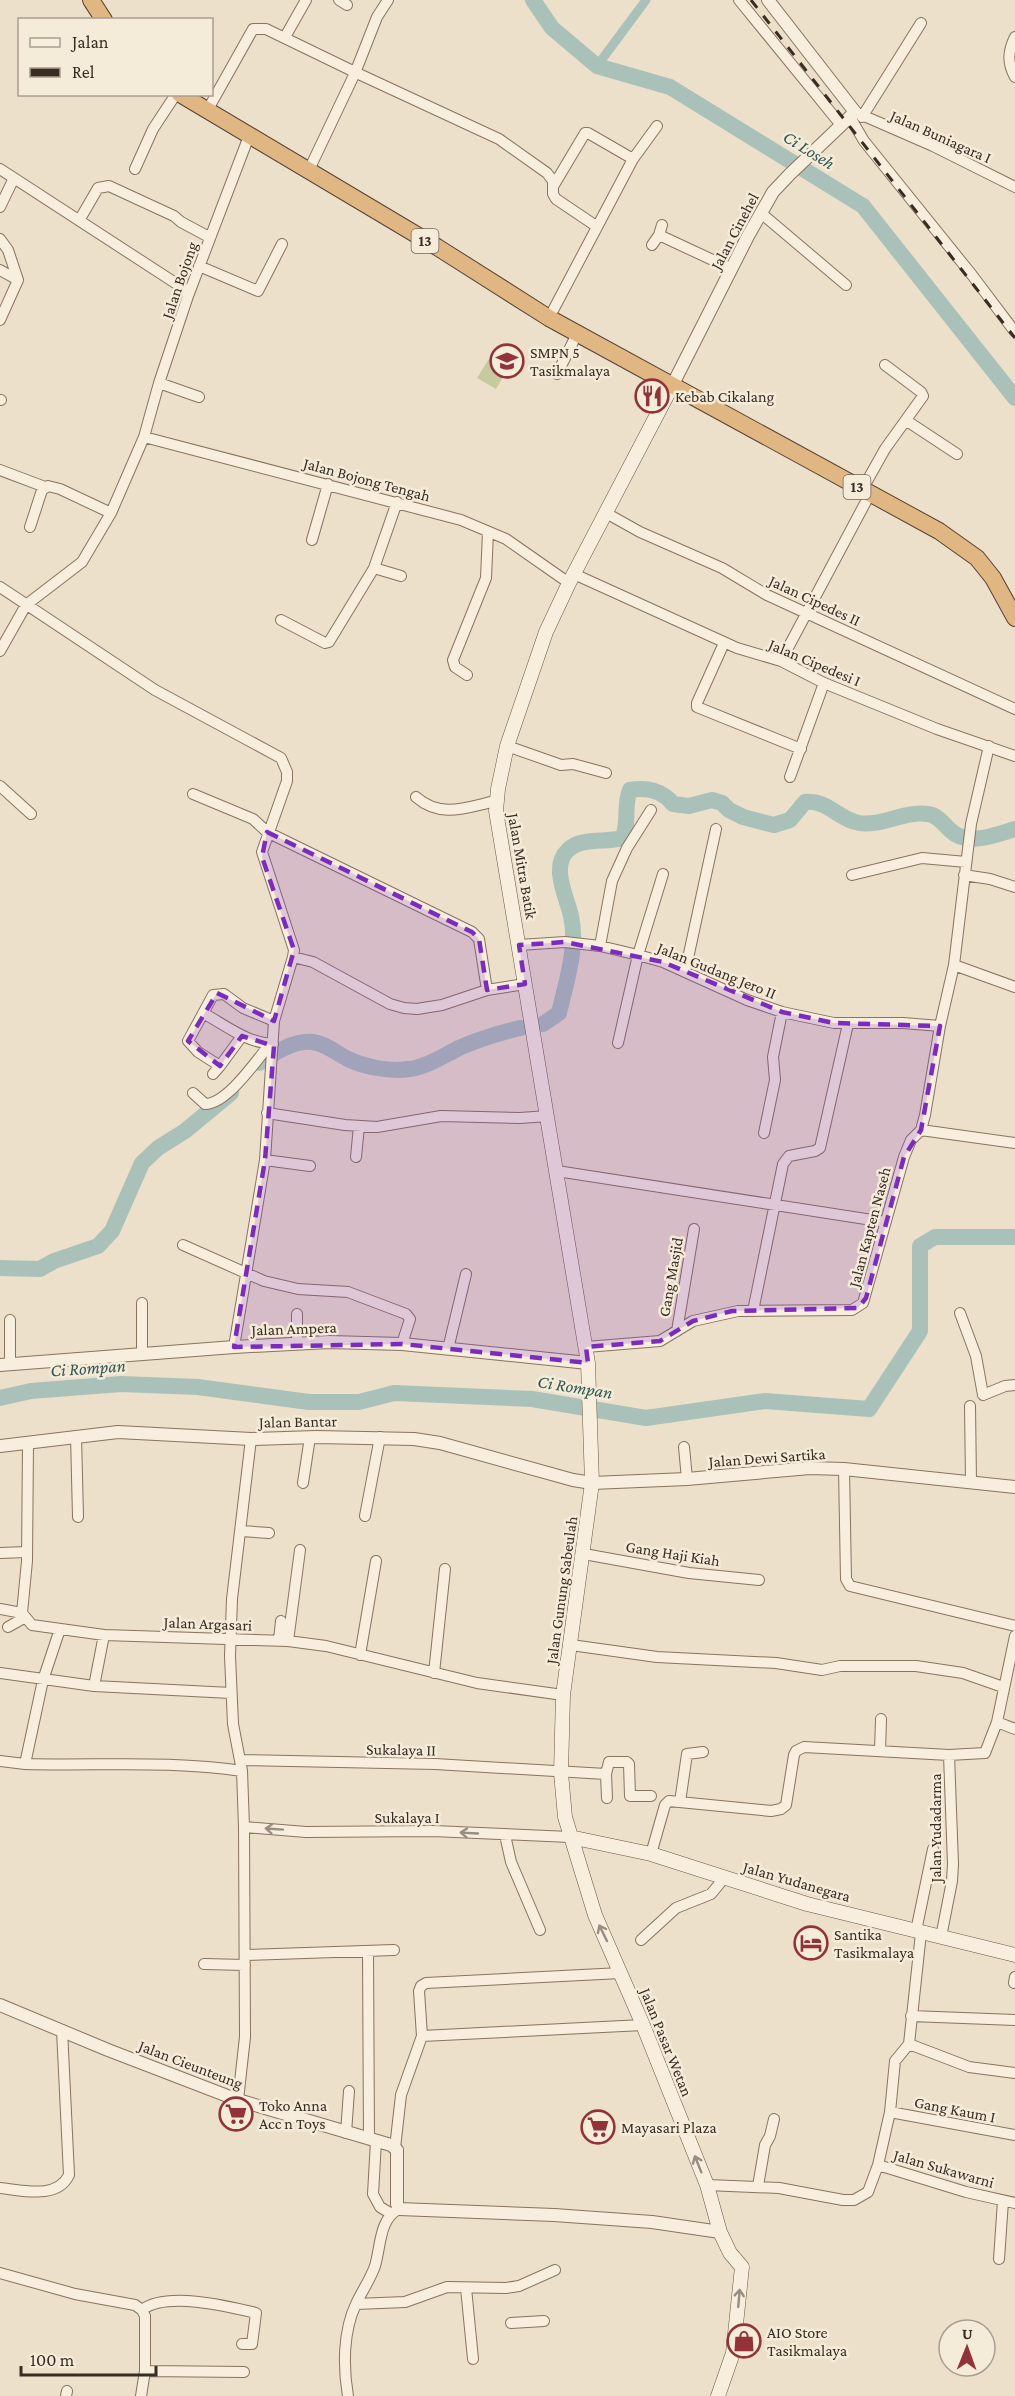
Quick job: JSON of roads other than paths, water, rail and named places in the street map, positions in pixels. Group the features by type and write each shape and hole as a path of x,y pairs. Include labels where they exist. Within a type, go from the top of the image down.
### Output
{"highway":[{"path":"91,0 103,18"},
{"name":"13","path":"181,96 437,247 549,318 939,531 977,558 993,578 1015,618"}],"main road":[{"name":"Jalan Mitra Batik","path":"586,1347 497,823 496,801 507,746 546,632 672,386"},
{"name":"Jalan Gunung Sabeulah","path":"570,1837 561,1773 563,1695 592,1483 586,1347"},
{"name":"Jalan Yudanegara","path":"570,1837 651,1854 807,1904 1015,1956"},
{"name":"Jalan Pasar Wetan","path":"570,1837 595,1915 644,2025 707,2185 720,2232 730,2253 742,2267 733,2353 718,2396"}],"street":[{"path":"285,37 306,0"},
{"path":"308,172 355,73 377,17 388,0"},
{"path":"739,0 852,118"},
{"path":"768,0 852,118 864,141 1015,332"},
{"path":"852,118 921,23"},
{"path":"207,111 253,29 266,29 499,139 547,173 554,185"},
{"path":"1015,37 1009,59 1010,69 1015,77"},
{"path":"135,169 153,129 177,96"},
{"name":"Jalan Cinehel","path":"672,386 774,192 790,174 852,118"},
{"name":"Jalan Buniagara I","path":"852,118 933,146 1015,187"},
{"path":"549,318 633,159 657,126"},
{"path":"596,226 557,201 553,194 554,185 585,133 633,159"},
{"name":"Jalan Bojong","path":"26,605 82,562 111,513 144,436 188,296 249,136"},
{"path":"0,168 183,288 188,296"},
{"path":"0,207 14,178"},
{"path":"80,219 98,188 109,186 174,216 209,237"},
{"path":"761,213 846,285"},
{"path":"652,245 661,230 732,269"},
{"path":"0,239 8,250 18,280 4,303 0,320"},
{"path":"199,267 258,291 282,244"},
{"path":"0,270 18,280"},
{"path":"557,374 577,334"},
{"path":"781,661 866,492 885,449 922,398 922,394 885,365"},
{"path":"159,383 199,397"},
{"path":"907,421 957,454"},
{"name":"Jalan Bojong Tengah","path":"144,436 461,520 506,539 572,579"},
{"path":"0,470 45,487 60,489 111,513"},
{"path":"312,540 328,484"},
{"path":"30,527 45,487"},
{"path":"281,620 328,642 374,568 397,502"},
{"name":"Jalan Cipedes II","path":"606,513 640,532 722,568 767,595 1015,709"},
{"path":"467,675 453,665 453,660 486,578 488,532"},
{"path":"374,568 401,576"},
{"name":"Jalan Cipedesi I","path":"572,579 724,643 781,661 824,682 937,729 1015,756"},
{"path":"0,587 154,690 280,758 287,772 287,781 262,847 262,857 294,950 274,1021 265,1160 234,1347"},
{"path":"0,651 26,605"},
{"path":"724,643 697,703 698,707 801,749"},
{"path":"790,777 824,682"},
{"path":"507,746 561,765 573,764 606,773"},
{"name":"Jalan Kapten Naseh","path":"586,1347 660,1341 676,1330 699,1320 732,1311 852,1310 858,1308 866,1298 904,1157 912,1140 921,1130 954,965 971,824 989,746"},
{"path":"0,786 32,814"},
{"path":"193,794 253,819 267,832 472,932 479,939 487,990"},
{"path":"416,797 429,807 444,811 496,801"},
{"path":"600,946 612,881 627,848 651,810"},
{"path":"685,972 716,829"},
{"path":"852,875 922,858 966,862"},
{"path":"618,1043 638,955 663,874"},
{"path":"964,875 990,879 1015,887"},
{"name":"Jalan Gudang Jero II","path":"519,945 577,943 638,955 663,962 747,1000 782,1012 848,1024 903,1023 940,1026"},
{"path":"293,957 313,962 390,1004 404,1008 417,1009 442,1005 487,990 525,984"},
{"path":"954,965 1015,987"},
{"path":"242,1036 217,1070 189,1044 189,1037 213,995 224,994 243,1008 274,1021"},
{"path":"764,1133 775,1080 773,1057 782,1012"},
{"path":"202,1013 272,1050"},
{"path":"753,1311 785,1159 820,1148 848,1024"},
{"path":"193,1093 205,1104 211,1104 234,1088 272,1050"},
{"path":"267,1113 377,1127 441,1116 520,1118 548,1116"},
{"path":"356,1157 359,1126"},
{"path":"921,1130 1015,1143"},
{"path":"265,1160 310,1166"},
{"path":"557,1171 885,1222"},
{"name":"Gang Masjid","path":"676,1330 694,1228"},
{"path":"183,1245 264,1281 298,1289 348,1292 406,1314 411,1319 402,1344"},
{"path":"448,1349 466,1274"},
{"path":"142,1303 142,1354"},
{"path":"960,1313 976,1356 983,1395 1005,1386 1015,1385"},
{"path":"297,1314 297,1344"},
{"path":"5,1365 10,1320"},
{"name":"Jalan Ampera","path":"5,1365 329,1342 402,1344 588,1363"},
{"path":"970,1406 971,1482"},
{"name":"Jalan Bantar","path":"0,1446 118,1432 251,1439 380,1437 440,1443 573,1480 592,1483"},
{"path":"76,1436 78,1517"},
{"path":"303,1483 310,1437"},
{"path":"365,1516 380,1437"},
{"path":"238,2100 245,2052 244,1827 241,1766 233,1724 230,1656 232,1606 251,1439"},
{"path":"8,1627 23,1616 27,1552 28,1444"},
{"path":"684,1447 687,1479"},
{"name":"Jalan Dewi Sartika","path":"592,1483 687,1479 810,1468 844,1469 1015,1487"},
{"path":"844,1469 846,1579 850,1586 1015,1626"},
{"path":"241,1531 268,1533"},
{"path":"284,1640 300,1550"},
{"path":"0,1553 27,1552"},
{"name":"Gang Haji Kiah","path":"584,1554 689,1573 759,1580"},
{"path":"360,1655 376,1561"},
{"path":"434,1673 445,1569"},
{"name":"Jalan Argasari","path":"0,1609 23,1616 32,1625 104,1635 284,1640 326,1646 477,1683 563,1695"},
{"path":"281,1621 284,1640"},
{"path":"25,1764 43,1680 60,1629"},
{"path":"94,1686 104,1635"},
{"path":"651,1854 665,1805 669,1801 776,1810 786,1805 794,1755 800,1749 949,1755 985,1753 997,1722 1015,1636"},
{"path":"571,1645 657,1657 776,1663 824,1669 860,1665 927,1667 963,1673 1003,1687"},
{"path":"0,1673 94,1686 231,1693"},
{"path":"880,1751 881,1719"},
{"path":"997,1722 1015,1729"},
{"path":"680,1802 687,1754 703,1752"},
{"name":"Jalan Yudadarma","path":"941,1937 953,1864 949,1755"},
{"name":"Sukalaya II","path":"0,1761 93,1766 435,1764 606,1774"},
{"path":"607,1798 606,1774 609,1762 628,1762 630,1796 651,1796"},
{"name":"Sukalaya I","path":"244,1827 306,1832 433,1831 570,1837"},
{"path":"506,1835 511,1862 540,1930"},
{"path":"878,2165 890,2112 895,2061 909,2044 919,1932 933,1849"},
{"path":"641,1940 676,1908 711,1894 725,1877"},
{"path":"204,1964 394,1950"},
{"path":"368,1952 373,2194 380,2207 395,2211 567,2216 652,2222 720,2232"},
{"path":"348,2396 344,2360 350,2320 356,2304 369,2283 384,2225 395,2211 397,2204 395,2148 401,2095 422,2037 419,1991 421,1986 426,1983 621,1972"},
{"path":"1014,1983 1015,1977"},
{"name":"Jalan Cieunteung","path":"0,2005 238,2100 395,2148"},
{"path":"911,2016 1015,2020"},
{"path":"422,2037 644,2025"},
{"path":"0,2188 55,2190 65,2184 69,2175 62,2030"},
{"path":"909,2044 969,2067 1015,2073"},
{"path":"346,2133 349,2091"},
{"name":"Gang Kaum I","path":"890,2112 1015,2135"},
{"path":"758,2186 765,2145 774,2119"},
{"name":"Jalan Sukawarni","path":"707,2185 779,2188 854,2200 868,2192 878,2165 966,2192 1015,2203"},
{"path":"999,2259 1003,2201"},
{"path":"356,2304 405,2302 438,2289 519,2286 555,2270"},
{"path":"1,2278 124,2302 142,2310 145,2316 146,2371 141,2396"},
{"path":"466,2288 472,2359"},
{"path":"142,2310 150,2304 163,2301 217,2305 256,2313 252,2344 242,2344"},
{"path":"511,2323 544,2320"},
{"path":"146,2371 244,2372"}],"waterway":[{"name":"Ci Loseh","path":"533,0 552,28 597,66 670,87 863,206 1015,398"},
{"path":"597,66 646,0"},
{"path":"543,1024 559,1013 572,952 573,928 561,882 560,865 563,857 573,846 580,843 622,838 626,827 630,790 654,791 673,804 689,806 712,800 722,803 729,810 743,817 774,825 790,820 805,802 813,802 851,821 868,824 911,814 931,815 957,835 965,838 981,838 1015,829"},
{"path":"259,1063 292,1045 313,1042 369,1066 393,1070 409,1069 429,1064 474,1042 520,1028"},
{"path":"0,1268 40,1269 54,1261 98,1246 112,1231 142,1163 158,1148 185,1131 231,1093"},
{"name":"Ci Rompan","path":"0,1398 31,1391 121,1384 198,1387 309,1402 359,1402 394,1393 532,1399 646,1418 765,1401 869,1409 920,1331 920,1246 935,1237 1015,1237"}],"railway":[{"path":"751,0 1015,338"}],"place":[{"name":"SMPN 5 Tasikmalaya","path":"507,361"},
{"name":"Kebab Cikalang","path":"652,396"},
{"name":"Santika Tasikmalaya","path":"811,1943"},
{"name":"Toko Anna Acc n Toys","path":"236,2114"},
{"name":"Mayasari Plaza","path":"598,2127"},
{"name":"AIO Store Tasikmalaya","path":"744,2341"}]}
